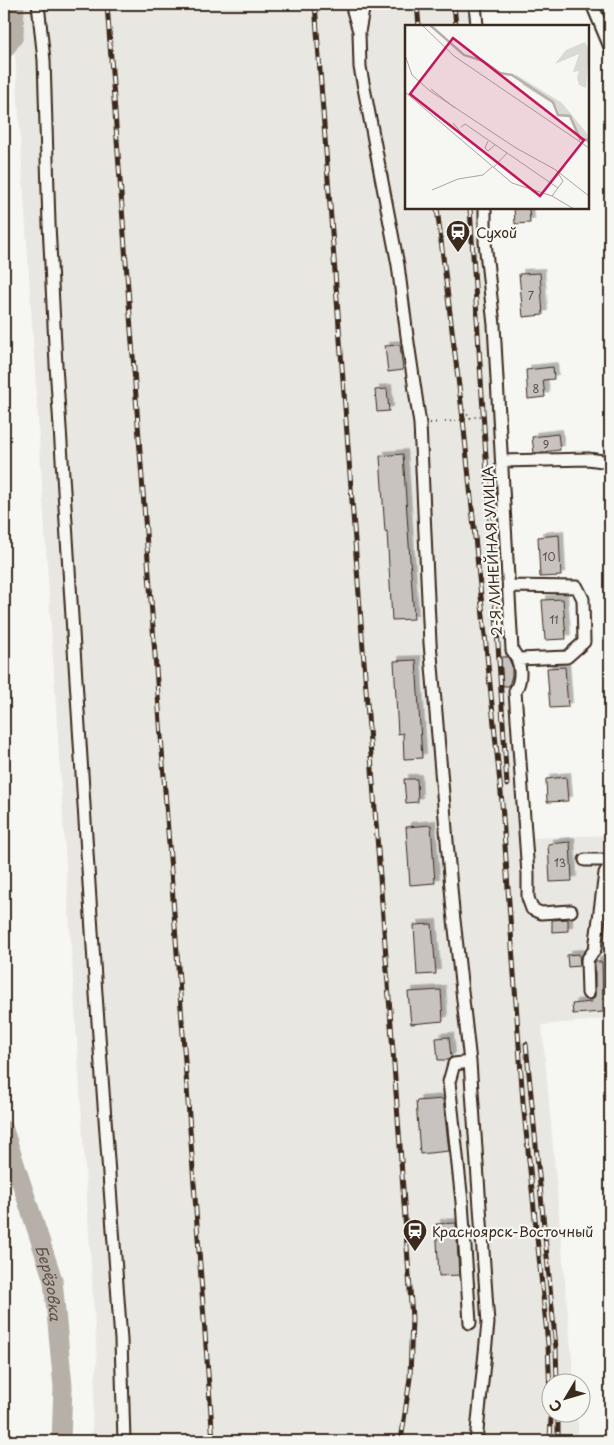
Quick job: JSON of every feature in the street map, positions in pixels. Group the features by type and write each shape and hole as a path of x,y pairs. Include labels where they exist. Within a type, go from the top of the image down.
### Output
{"street":[{"path":"38,4 44,60 56,365 96,994 122,1340 124,1441"},
{"path":"351,4 359,32"},
{"path":"364,4 359,32 360,67 398,265 420,424 430,643 453,911 470,1062 488,1323 476,1441"},
{"path":"475,4 477,25"},
{"path":"592,4 610,47"},
{"name":"2-Я ЛИНЕЙНАЯ УЛИЦА","path":"485,209 485,242 494,325 512,650 519,659 519,685 515,691 528,874 528,898 532,909 541,913 572,911"},
{"path":"502,461 588,459 610,462"},
{"path":"509,586 577,587 584,600 584,642 567,657 519,659"},
{"path":"585,860 610,860"},
{"path":"588,993 587,960 594,949 605,872 610,866"},
{"path":"470,1062 454,1064 449,1082 462,1202 470,1323"}],"path":[{"path":"420,424 490,415 488,409"},
{"path":"464,410 471,418"}],"shaded area":[{"path":"12,4 468,4 470,25 405,25 405,209 483,209 531,838 610,835 610,1019 542,1025 573,1372 542,1372 542,1422 578,1422 579,1441 91,1441 97,1360"}],"building":[{"path":"514,209 529,209 530,223 515,224"},
{"path":"540,273 543,315 523,317 519,274"},
{"path":"400,345 403,370 388,372 385,346"},
{"path":"553,367 554,379 543,380 545,397 528,399 526,370"},
{"path":"387,389 389,411 377,412 375,390"},
{"path":"558,434 560,450 534,453 532,437"},
{"path":"403,454 414,619 392,620 387,531 385,532 380,456"},
{"path":"559,535 561,576 540,577 538,537"},
{"path":"563,599 566,639 545,640 542,600"},
{"path":"501,657 508,657 512,666 509,686 503,686"},
{"path":"416,660 422,758 404,759 403,733 398,734 394,661"},
{"path":"565,667 568,707 550,708 547,668"},
{"path":"566,777 568,801 547,802 546,779"},
{"path":"404,779 417,779 418,802 406,803"},
{"path":"431,825 435,883 410,885 406,827"},
{"path":"570,842 572,881 550,882 548,844"},
{"path":"568,919 568,931 552,932 552,920"},
{"path":"432,924 436,974 417,975 414,925"},
{"path":"579,954 580,966 568,967 567,955"},
{"path":"595,962 602,962 603,1012 573,1014 572,1004 591,1002 595,996"},
{"path":"441,990 443,1021 411,1024 408,992"},
{"path":"449,1037 451,1057 448,1060 438,1060 436,1038"},
{"path":"443,1099 449,1151 420,1154 416,1101"},
{"path":"456,1223 459,1275 439,1276 436,1224"}],"waterway":[{"name":"Берёзовка","path":"4,50 14,36 15,4"},
{"name":"Берёзовка","path":"4,1130 53,1280 63,1387 61,1441"}],"railway":[{"path":"107,4 213,1441"},
{"path":"315,4 412,1318 410,1378 401,1441"},
{"path":"417,4 419,25"},
{"path":"454,4 456,25"},
{"path":"437,209 463,419 502,803 523,1102 548,1344 550,1441"},
{"path":"470,209 507,785"},
{"path":"526,1044 556,1348 557,1372"},
{"path":"558,1422 558,1441"}],"place":[{"name":"Сухой","path":"458,253"},
{"name":"Красноярск-Восточный","path":"415,1252"}]}
